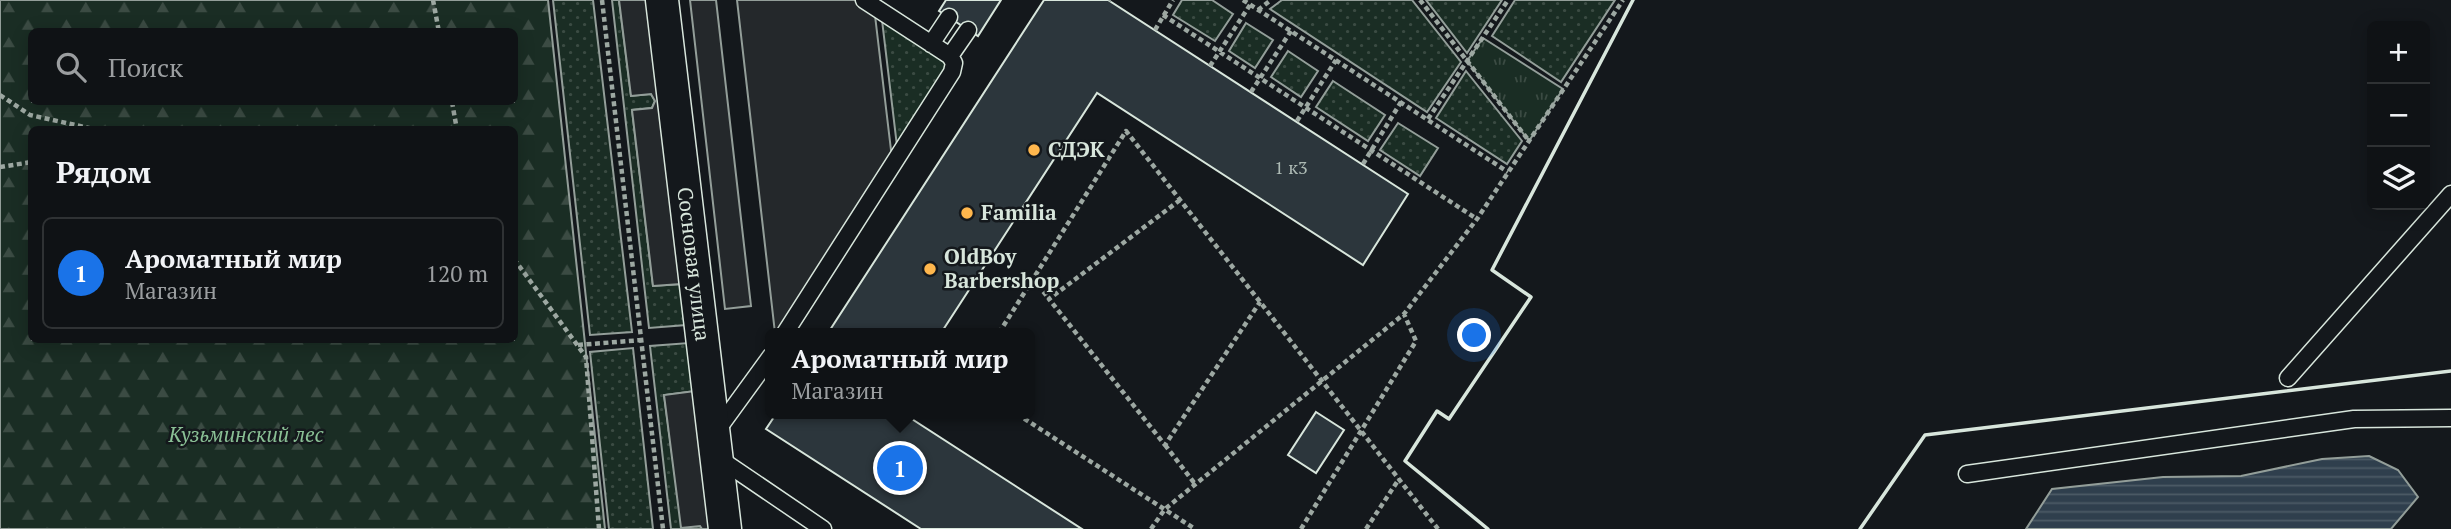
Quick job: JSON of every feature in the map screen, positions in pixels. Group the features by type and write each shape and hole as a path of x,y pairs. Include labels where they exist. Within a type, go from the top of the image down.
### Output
{"street":[{"name":"Сосновая улица","path":"663,0 725,529"}],"lane":[{"path":"788,328 952,72 954,63 950,56 864,0"},
{"path":"931,44 948,17"},
{"path":"950,56 968,30"},
{"path":"2288,377 2451,194"},
{"path":"765,366 716,446 823,529"},
{"path":"1967,474 2354,419 2451,418"}],"path":[{"path":"433,0 438,28"},
{"path":"602,0 663,529"},
{"path":"1154,30 1172,0"},
{"path":"1243,0 1508,172"},
{"path":"1258,10 1271,0"},
{"path":"1420,0 1529,141"},
{"path":"1428,119 1508,0"},
{"path":"1151,529 1165,509 1404,314 1477,219 1622,0"},
{"path":"1210,66 1250,5"},
{"path":"1163,15 1477,219"},
{"path":"1251,92 1291,31"},
{"path":"1297,121 1336,60"},
{"path":"0,95 30,115 80,126"},
{"path":"1363,164 1401,102"},
{"path":"453,105 456,126"},
{"path":"1002,328 1126,131 1438,529"},
{"path":"0,167 28,163"},
{"path":"1049,299 1180,200"},
{"path":"518,264 586,357 599,529"},
{"path":"1033,278 1195,484"},
{"path":"1164,445 1260,302"},
{"path":"1301,529 1416,341 1404,314"},
{"path":"578,345 642,340"},
{"path":"1025,419 1195,529"},
{"path":"1366,529 1399,479"}],"green space":[{"name":"Кузьминский лес","path":"0,0 548,0 605,529 0,529"},
{"path":"553,0 593,0 632,332 590,335"},
{"path":"612,0 619,0 631,96 651,94 655,101 652,108 632,110 653,286 681,284 686,325 649,328"},
{"path":"1182,0 1212,0 1233,14 1215,41 1173,15"},
{"path":"1282,0 1412,0 1461,62 1427,112 1270,9"},
{"path":"1426,0 1502,0 1467,53"},
{"path":"1515,0 1615,0 1561,82 1492,36"},
{"path":"882,20 949,63 897,146"},
{"path":"1246,23 1273,40 1255,68 1229,51"},
{"path":"1483,38 1563,89 1529,141 1467,61"},
{"path":"1288,51 1318,71 1301,97 1271,77"},
{"path":"1466,71 1522,141 1507,164 1436,118"},
{"path":"1333,81 1385,115 1368,141 1316,107"},
{"path":"1398,123 1438,148 1420,176 1380,150"},
{"path":"689,343 695,391 664,395 682,527 700,526 702,529 671,529 650,346"},
{"path":"633,348 653,529 609,529 590,352"}],"shaded area":[{"path":"619,0 649,0 681,284 653,286 632,110 652,108 655,101 651,94 631,96"},
{"path":"690,0 716,0 751,306 725,309"},
{"path":"737,0 865,0 874,7 893,167 788,328 774,328"},
{"path":"695,391 711,529 702,529 700,526 681,528 664,395"}],"water":[{"path":"2369,456 2398,470 2418,497 2391,529 2026,529 2052,489 2163,477 2241,476 2322,459"}],"building":[{"path":"946,0 1001,0 978,36 939,11"},
{"path":"1044,0 1108,0 1408,194 1363,265 1097,93 944,328 831,328"},
{"path":"1316,412 1344,430 1316,473 1288,455"},
{"path":"773,419 912,419 1082,529 921,529 766,429"}],"wall":[{"path":"1488,529 1405,461 1437,411 1449,419 1531,297 1492,270 1633,0"},
{"path":"1860,529 1925,435 2451,371"}],"place":[{"name":"СДЭК","path":"1034,150"},
{"name":"Familia","path":"967,213"},
{"name":"OldBoy Barbershop","path":"930,269"},
{"name":"Ароматный мир","path":"900,468"}]}
